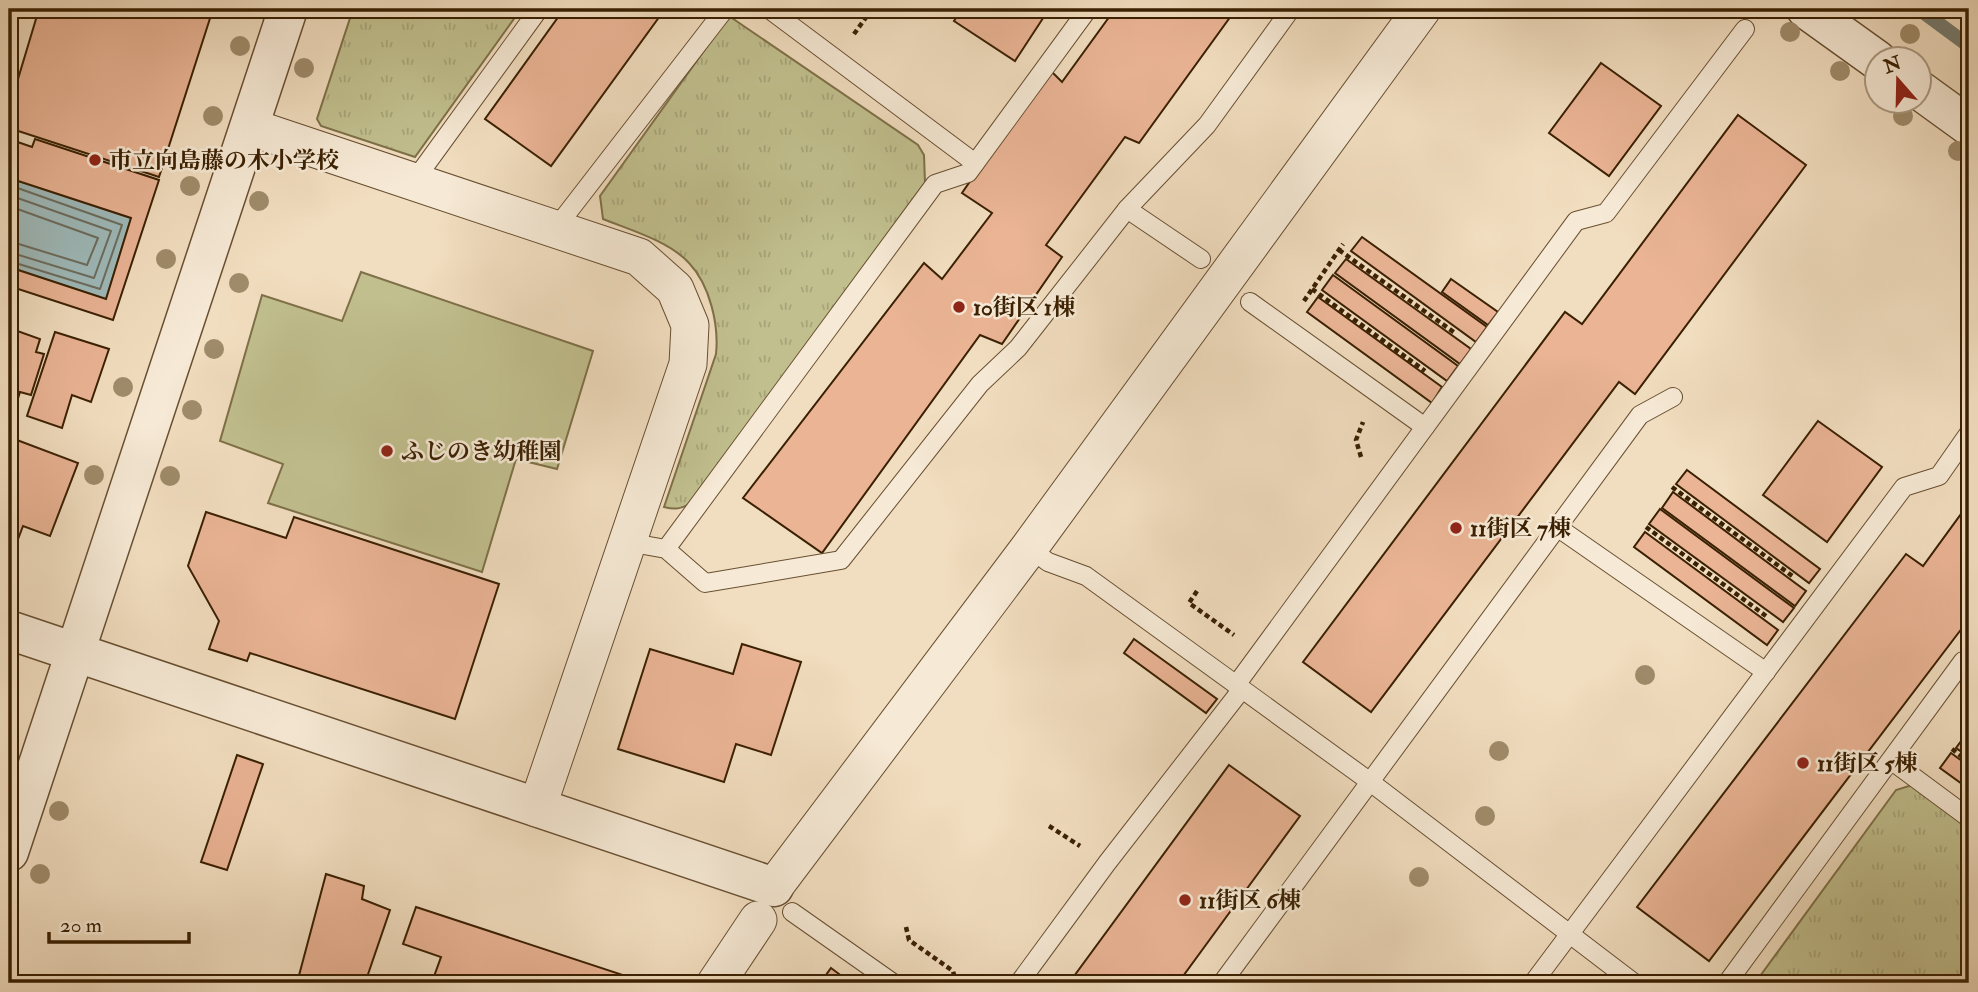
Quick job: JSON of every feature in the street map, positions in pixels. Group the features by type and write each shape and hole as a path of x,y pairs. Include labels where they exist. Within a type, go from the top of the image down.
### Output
{"street":[{"path":"9,852 288,9"},
{"path":"716,983 775,906 1029,548 1422,9"},
{"path":"1806,9 1862,49"},
{"path":"1932,99 1969,126"},
{"path":"250,127 639,257 675,289 690,325 688,364 537,808"},
{"path":"9,630 537,808 775,906"}],"lane":[{"path":"414,181 539,9"},
{"path":"555,229 725,9"},
{"path":"769,9 975,163"},
{"path":"666,549 935,184 968,173 1088,9"},
{"path":"628,542 666,549 705,583 841,560 980,384 1018,348 1127,209 1207,125 1291,9"},
{"path":"1019,983 1239,687 1259,654 1576,221 1606,213 1745,29"},
{"path":"1127,209 1201,259"},
{"path":"1250,302 1425,426"},
{"path":"1222,983 1640,415 1673,397"},
{"path":"1533,983 1904,487 1939,476 1969,433"},
{"path":"1557,527 1766,672"},
{"path":"1029,548 1048,562 1086,576 1369,781 1634,983"},
{"path":"1727,983 1963,661 1969,660"},
{"path":"1892,761 1969,818"},
{"path":"775,906 893,983"}],"path":[{"path":"1286,327 1343,244"},
{"path":"1339,250 1481,351"},
{"path":"1312,289 1452,391"},
{"path":"1381,394 1363,422 1356,440 1360,456 1384,483"},
{"path":"1672,487 1821,598"},
{"path":"1646,527 1793,636"},
{"path":"1197,591 1189,603 1259,654"},
{"path":"1952,750 1969,762"},
{"path":"906,927 909,940 953,971 956,983"}],"green space":[{"path":"353,9 521,9 415,157 321,126 317,119"},
{"path":"729,16 918,145 924,155 925,183 691,503 681,508 671,508 664,507 716,354 712,306 696,272 681,255 660,242 603,219 600,196"},
{"path":"361,272 593,351 557,469 516,459 482,572 268,503 283,464 220,441 262,295 342,321"},
{"path":"1912,785 1969,829 1969,983 1755,983 1896,790"}],"water":[{"path":"9,178 131,218 106,299 9,267"}],"building":[{"path":"39,9 213,9 159,177 9,128 9,109"},
{"path":"564,9 665,9 551,166 485,119"},
{"path":"962,9 1049,9 1015,61 954,21"},
{"name":"10街区 1棟","path":"1115,9 1236,9 1139,143 1125,137 1046,245 1062,257 1002,344 980,335 822,553 743,498 924,263 942,279 992,213 962,193 1048,68 1062,82"},
{"path":"1601,63 1661,106 1609,176 1549,133"},
{"name":"11街区 7棟","path":"1738,115 1806,165 1635,394 1619,382 1371,712 1303,662 1565,312 1582,324"},
{"path":"9,139 32,147 35,139 159,180 113,320 9,286 9,267 106,299 131,218 9,178"},
{"path":"1362,237 1487,327 1476,342 1351,251"},
{"path":"1346,259 1471,349 1460,364 1335,273"},
{"path":"1333,275 1458,366 1447,381 1322,290"},
{"path":"1451,279 1498,312 1488,325 1442,292"},
{"path":"1318,297 1442,387 1432,403 1307,312"},
{"path":"9,328 40,339 36,352 44,354 31,395 20,392 9,427"},
{"path":"55,332 109,349 91,402 72,395 62,428 27,416"},
{"path":"1818,421 1882,467 1827,542 1763,495"},
{"path":"9,437 78,463 50,536 23,526 11,558 9,509 16,489 9,487"},
{"path":"1687,470 1820,569 1809,583 1676,484"},
{"path":"1673,492 1806,591 1795,606 1662,508"},
{"name":"11街区 5棟","path":"1969,503 1969,619 1709,961 1637,907 1906,554 1923,566"},
{"path":"1660,509 1794,608 1783,622 1649,524"},
{"path":"206,512 286,538 294,517 499,584 455,719 250,653 247,661 209,649 219,621 188,566"},
{"path":"1645,532 1778,630 1767,645 1634,547"},
{"path":"1134,639 1217,699 1206,713 1124,653"},
{"path":"742,644 801,662 771,755 736,744 724,782 618,749 650,649 733,674"},
{"path":"1967,733 1969,734 1969,757 1956,748"},
{"path":"1951,753 1969,766 1969,789 1940,768"},
{"path":"237,755 263,764 227,870 201,862"},
{"name":"11街区 6棟","path":"1229,765 1300,816 1178,983 1069,983"},
{"path":"326,874 364,886 362,899 390,910 365,983 297,983"},
{"path":"416,907 632,978 630,983 432,982 441,957 403,944"},
{"path":"831,968 851,983 821,982"}],"waterway":[{"path":"1919,9 1969,46"}],"place":[{"name":"市立向島藤の木小学校","path":"95,160"},
{"name":"10街区 1棟","path":"959,307"},
{"name":"ふじのき幼稚園","path":"387,451"},
{"name":"11街区 7棟","path":"1456,528"},
{"name":"11街区 5棟","path":"1803,763"},
{"name":"11街区 6棟","path":"1185,900"}]}
